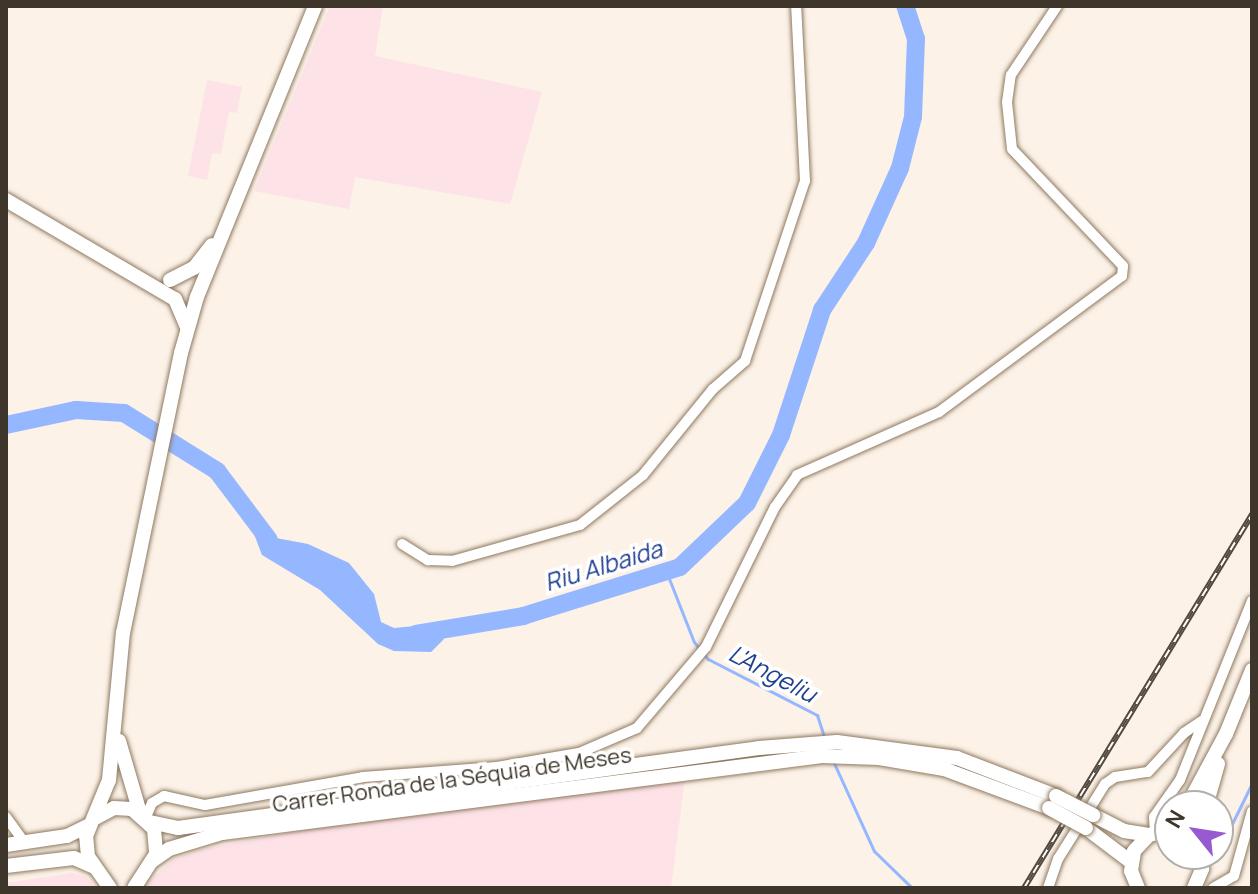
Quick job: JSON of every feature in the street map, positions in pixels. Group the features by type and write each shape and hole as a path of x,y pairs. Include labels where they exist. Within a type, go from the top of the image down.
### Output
{"main road":[{"path":"110,888 86,847 117,734 117,668 181,353 197,297 315,6"},
{"path":"6,200 138,274 175,299 187,328"},
{"path":"170,280 194,268 226,225"},
{"path":"138,274 186,284 197,297"},
{"path":"175,299 197,297"},
{"path":"1196,790 1226,734 1252,670"},
{"path":"117,734 157,845 152,861 141,873 134,888"},
{"path":"1210,790 1226,734"},
{"path":"761,755 877,751 976,763 1090,822 1124,831 1154,831"},
{"name":"Carrer Ronda de la Séquia de Meses","path":"145,817 178,828 761,755"},
{"name":"Carrer Ronda de la Séquia de Meses","path":"152,861 169,849 222,833 761,755"},
{"path":"6,845 67,836 114,808 145,817"},
{"path":"1090,822 1131,862 1138,888"},
{"path":"1131,862 1154,840"},
{"path":"6,866 74,858 121,879 141,873"}],"street":[{"path":"402,544 428,560 452,561 529,542 589,520 643,475 713,389 745,361 805,181 796,6"},
{"path":"145,817 152,803 164,796 205,805 363,777 512,765 605,746 649,717 706,647 775,507 797,475 939,412 1122,276 1123,266 1012,149 1007,102 1011,75 1057,6"},
{"path":"1173,790 1180,780 1252,601"},
{"path":"1048,888 1058,859 1105,784 1115,777 1148,772 1184,733 1202,721"},
{"path":"1204,886 1234,876 1252,811"},
{"path":"6,817 24,842"}],"shaded area":[{"path":"330,6 383,6 375,56 542,92 510,204 355,177 349,209 254,191"},
{"path":"207,80 242,87 237,113 229,112 221,154 212,153 207,180 188,176"},
{"path":"686,770 671,888 143,888 173,859 203,849 507,791"},
{"path":"72,873 86,877 97,888 6,888 6,883"}],"water":[{"path":"261,521 276,538 308,544 349,563 374,594 381,622 394,628 436,624 444,639 431,652 394,651 378,644 320,590 262,555 251,526"}],"waterway":[{"name":"Riu Albaida","path":"416,634 523,616 680,567 747,503 781,435 822,310 866,243 900,168 913,117 916,39 905,6"},
{"name":"Riu Albaida","path":"6,425 76,410 124,413 217,471 269,540"},
{"name":"L'Angeliu","path":"666,571 694,642 708,659 817,715 825,739"},
{"name":"L'Angeliu","path":"833,761 874,851 912,888"},
{"path":"1234,820 1252,783"}],"railway":[{"path":"1024,888 1252,514"}]}
